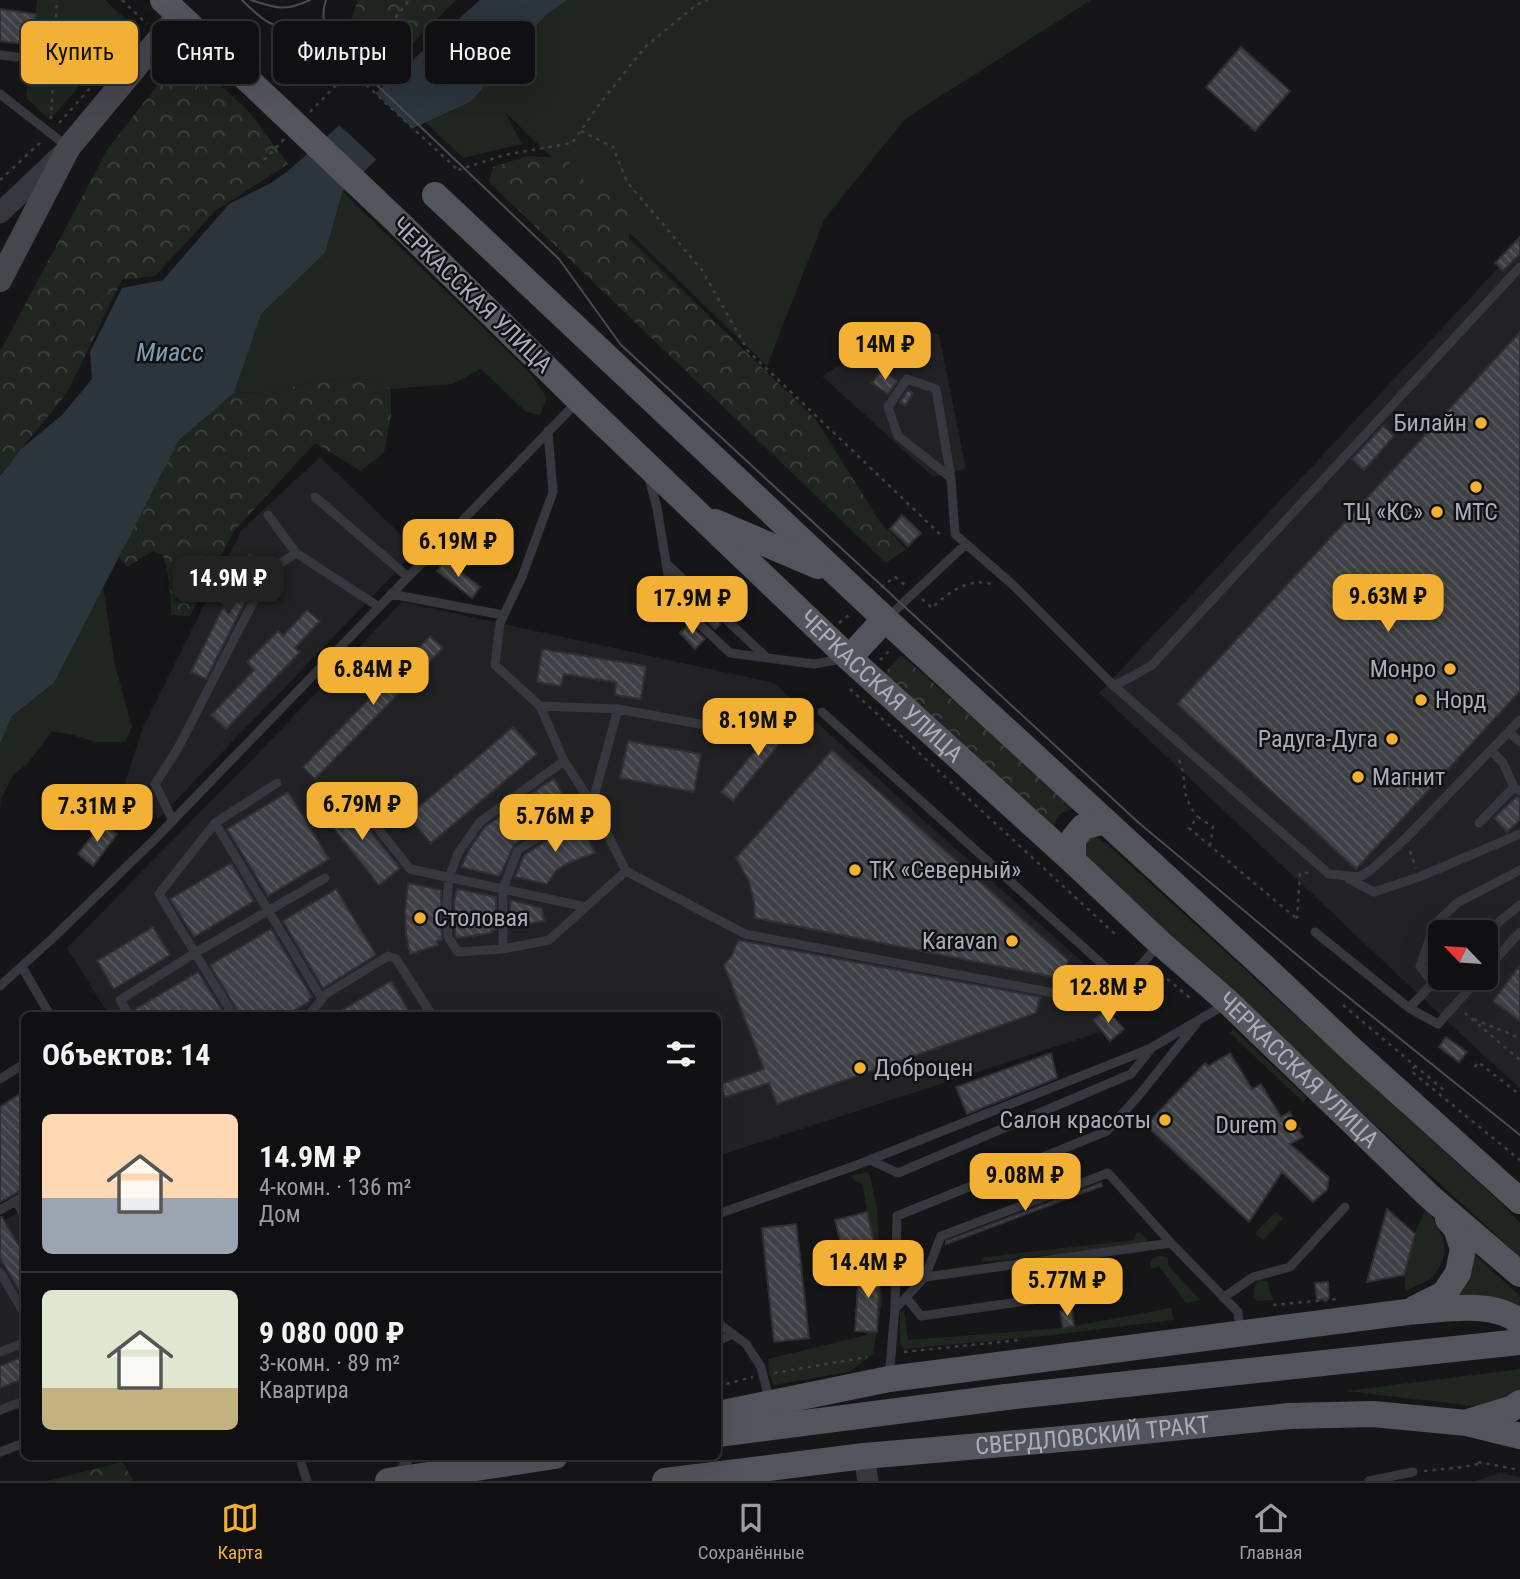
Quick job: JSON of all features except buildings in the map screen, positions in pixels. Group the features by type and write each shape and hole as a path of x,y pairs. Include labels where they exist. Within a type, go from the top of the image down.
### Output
{"main road":[{"path":"0,280 60,140 171,8"},
{"name":"ЧЕРКАССКАЯ УЛИЦА","path":"171,8 849,658 1073,861 1157,956 1228,1002 1429,1196 1520,1274"},
{"name":"ЧЕРКАССКАЯ УЛИЦА","path":"435,195 885,619 1520,1201"},
{"path":"700,516 839,575"},
{"path":"849,658 885,619"},
{"path":"1073,861 1073,839 1083,827 1105,821"},
{"path":"1407,1312 1444,1294 1458,1273 1463,1249 1456,1228 1429,1196"},
{"path":"721,1413 888,1379 1407,1312 1475,1308 1494,1310 1520,1322"},
{"name":"СВЕРДЛОВСКИЙ ТРАКТ","path":"721,1434 1006,1397 1520,1342"},
{"path":"1467,1423 1511,1409 1520,1403"},
{"name":"СВЕРДЛОВСКИЙ ТРАКТ","path":"665,1481 866,1469 1085,1437 1289,1416 1373,1414 1467,1423 1520,1436"},
{"path":"390,1481 529,1460"}],"street":[{"path":"0,213 60,140"}],"lane":[{"path":"0,55 17,57"},
{"path":"0,94 60,140"},
{"path":"1114,687 1152,666 1520,267"},
{"path":"951,478 898,436 888,407 907,379 936,389 951,478 955,534 1013,585 1114,687 1329,874 1359,877 1371,870 1405,839 1520,720"},
{"path":"0,986 173,821 579,400"},
{"path":"548,431 553,492 522,577 500,623 495,665 540,706 564,761 592,804 626,871 746,933 1080,998 1101,992 1121,981 1143,962 1157,956"},
{"path":"645,463 657,508 672,598 730,653 814,664 849,658"},
{"path":"315,497 408,577"},
{"path":"268,515 296,553 379,607"},
{"path":"885,619 966,544"},
{"path":"173,821 155,785 177,750 269,570 296,553"},
{"path":"667,564 767,658"},
{"path":"391,594 503,615"},
{"path":"540,706 618,709 754,734"},
{"path":"503,949 503,889 518,850 592,804 618,709"},
{"path":"822,712 1121,981"},
{"path":"1509,732 1520,742"},
{"path":"1479,823 1517,789 1503,763 1491,750"},
{"path":"564,761 480,822 458,853 449,878 448,937 458,952 503,949 549,940 626,871"},
{"path":"231,1012 159,894 215,823 277,783"},
{"path":"358,803 410,869 586,907"},
{"path":"215,823 322,999"},
{"path":"1344,877 1374,891 1419,877 1520,834"},
{"path":"1440,920 1457,903 1520,870"},
{"path":"128,1012 120,1000 325,878"},
{"path":"1498,923 1520,905"},
{"path":"1498,957 1520,932"},
{"path":"1315,933 1409,1008 1438,1024 1468,990"},
{"path":"1428,945 1420,966 1428,973"},
{"path":"311,1012 326,993 388,956 396,959 430,1012"},
{"path":"22,967 48,1012"},
{"path":"1409,1008 1428,989"},
{"path":"721,1213 870,1160 1151,1048 1228,1002"},
{"path":"888,1379 895,1309 897,1216 1107,1131 1199,1020"},
{"path":"870,1160 898,1173 1131,1074 1151,1048"},
{"path":"0,1079 21,1066"},
{"path":"895,1309 925,1277 941,1236 1108,1173 1238,1312 1240,1334"},
{"path":"0,1210 20,1198"},
{"path":"1223,1298 1252,1277 1290,1267 1345,1207"},
{"path":"925,1277 1171,1243"},
{"path":"906,1297 921,1316 1033,1300 1029,1263"},
{"path":"0,1272 21,1308"},
{"path":"721,1325 747,1344 761,1367 770,1403"},
{"path":"721,1340 733,1334"},
{"path":"0,1352 21,1344"},
{"path":"0,1410 21,1402"},
{"path":"0,1452 21,1444"},
{"path":"300,1460 307,1481"},
{"path":"390,1481 408,1460"},
{"path":"1368,1481 1413,1472"}],"path":[{"path":"57,0 60,140"},
{"path":"122,0 148,23"},
{"path":"393,21 409,0"},
{"path":"365,84 458,170 504,155 572,143 645,47 696,5 708,0"},
{"path":"0,180 60,140 96,84"},
{"path":"309,113 337,84"},
{"path":"264,160 286,121"},
{"path":"581,131 613,148 627,182 702,270 748,351 958,551"},
{"path":"932,608 946,594 962,585 987,582 999,586"},
{"path":"839,623 853,612"},
{"path":"878,662 894,645"},
{"path":"850,689 1116,935"},
{"path":"1179,760 1189,806 1213,827 1210,846"},
{"path":"1199,817 1189,828 1297,919 1300,873"},
{"path":"1405,839 1419,877"},
{"path":"1157,956 1190,999"},
{"path":"1343,1005 1445,1091"},
{"path":"1460,1009 1520,1060"},
{"path":"1471,1018 1520,1040"},
{"path":"1475,1067 1478,1062 1520,1095"},
{"path":"1415,1066 1411,1071 1520,1160"},
{"path":"1273,1305 1339,1299"},
{"path":"771,1373 867,1357"},
{"path":"721,1385 753,1377"},
{"path":"1478,1462 1520,1470"},
{"path":"1413,1472 1483,1463"}],"shaded area":[{"path":"1520,245 1520,1088 1099,693"},
{"path":"907,323 939,335 966,469 933,477 822,376"},
{"path":"320,457 417,550 158,819 125,783 143,727 241,531"},
{"path":"402,602 774,683 1107,984 1101,1032 721,1155 721,1012 107,1012 67,948"},
{"path":"21,1211 21,1400 0,1408 0,1223"},
{"path":"1500,1473 1520,1477 1520,1481 1475,1481"}],"green space":[{"path":"37,0 105,0 128,21 35,21"},
{"path":"358,0 456,0 435,21 425,21 425,31 411,44 411,21 351,21"},
{"path":"567,0 1091,0 905,119 824,220 767,366 505,112 522,144 463,158 425,122 472,101 486,84 535,84 535,27"},
{"path":"28,84 81,84 50,120 26,98"},
{"path":"158,84 220,84 251,114 288,164 215,211 155,276 122,280 67,393 0,475 0,352 107,150"},
{"path":"527,156 566,158 585,182 633,199 629,238 816,420 880,522 906,549 886,563 489,182 493,167"},
{"path":"343,192 530,373 547,398 540,415 526,412 481,369 452,384 391,389 367,376 308,383 268,392 234,393 260,314 325,253"},
{"path":"368,376 391,389 391,415 384,452 361,471 315,443 234,531 190,616 171,615 163,555 153,551 127,567 118,556 179,439 234,393 268,392 308,383"},
{"path":"103,586 115,665 132,727 125,742 95,742 52,731 28,763 13,775 1,799 0,810 0,744 12,716 54,683"},
{"path":"901,655 1076,808 1060,815 1053,831 884,674"},
{"path":"1096,837 1106,843 1501,1203 1520,1223 1520,1257 1084,859 1082,845 1088,839"},
{"path":"1233,1029 1307,1098 1303,1102 1230,1033"},
{"path":"867,1172 877,1209 882,1302 873,1354 849,1372 774,1385 769,1374 768,1359 866,1335 873,1304 871,1249 863,1183 856,1182 851,1176"},
{"path":"1427,1207 1443,1239 1445,1253 1431,1279 1405,1291 1410,1247"},
{"path":"1276,1212 1283,1219 1263,1240 1255,1233"},
{"path":"1140,1232 1147,1239 1146,1245 984,1262 982,1259 1134,1240 1136,1233"},
{"path":"1470,1250 1520,1296 1520,1311 1439,1303"},
{"path":"1168,1257 1168,1265 1200,1300 1186,1303 1159,1266 1152,1269 1150,1264 1153,1258"},
{"path":"1258,1280 1267,1281 1273,1300 1257,1301 1254,1297 1254,1287"},
{"path":"1171,1308 1174,1320 904,1349 900,1343 900,1312 904,1310 908,1340 1063,1328"},
{"path":"1520,1369 1520,1391 1482,1407 1346,1391"},
{"path":"122,1462 134,1481 47,1481"}],"water":[{"name":"Миасс","path":"480,0 567,0 535,27 535,21 456,21"},
{"name":"Миасс","path":"425,49 425,84 486,84 472,101 407,131 343,191 325,253 261,314 234,393 179,440 54,683 12,716 0,744 0,476 21,449 62,415 92,379 90,352 122,288 163,280 229,204 271,183 288,171 386,84 411,84 411,61"}],"pier":[{"path":"373,91 415,131 409,133 379,162 337,123"}],"tram line":[{"path":"242,0 257,15 273,24"},
{"path":"251,0 280,8 310,0"},
{"path":"326,0 324,24 335,45 559,259 621,345 1139,823 1327,980 1520,1135"}],"place":[{"name":"Билайн","path":"1481,423"},
{"name":"МТС","path":"1476,487"},
{"name":"ТЦ «КС»","path":"1437,512"},
{"name":"Монро","path":"1450,669"},
{"name":"Норд","path":"1421,700"},
{"name":"Радуга-Дуга","path":"1392,739"},
{"name":"Магнит","path":"1358,777"},
{"name":"ТК «Северный»","path":"855,870"},
{"name":"Столовая","path":"420,918"},
{"name":"Karavan","path":"1012,941"},
{"name":"Доброцен","path":"860,1068"},
{"name":"Салон красоты","path":"1165,1120"},
{"name":"Durem","path":"1291,1125"}]}
